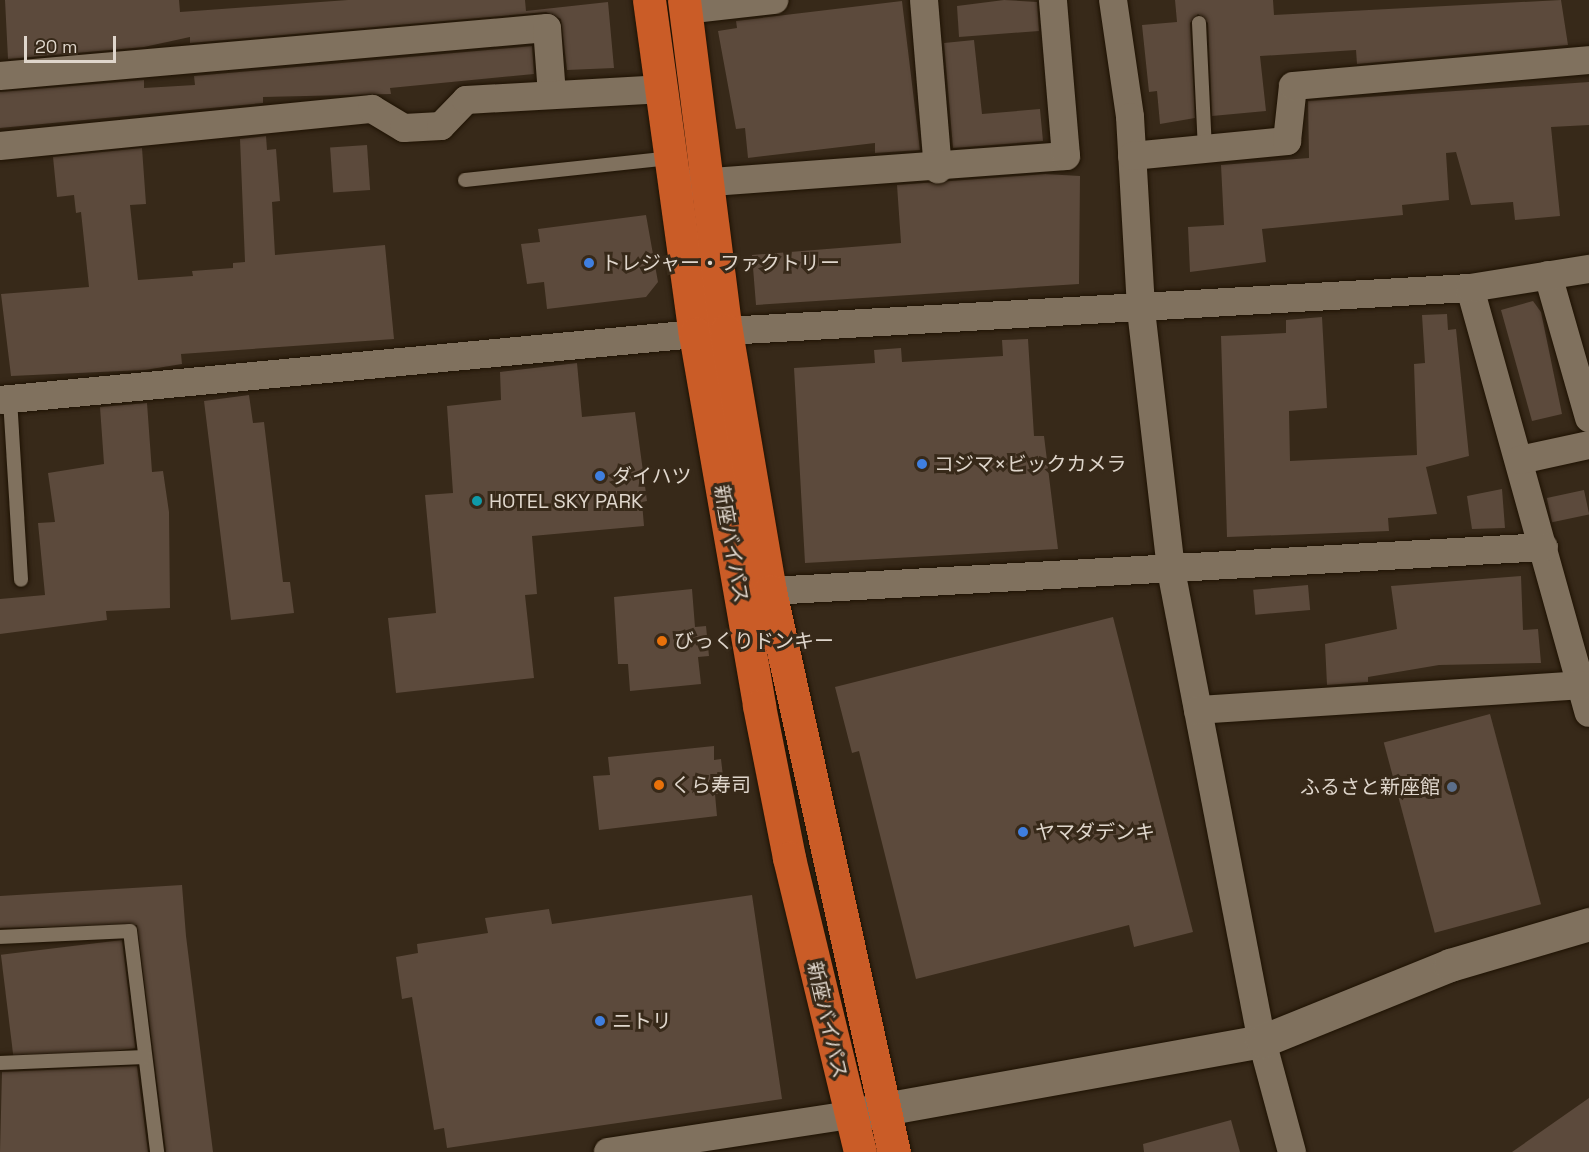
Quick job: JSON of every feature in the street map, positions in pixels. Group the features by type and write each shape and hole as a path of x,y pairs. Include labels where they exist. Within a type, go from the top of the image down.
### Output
{"highway":[{"name":"新座バイパス","path":"649,0 672,171 770,591 882,1109 894,1152"},
{"name":"新座バイパス","path":"685,5 708,184 710,333 789,858 849,1115 860,1152"}],"street":[{"path":"685,5 774,0"},
{"path":"924,0 938,169"},
{"path":"672,171 708,184 938,169 1066,156 1053,0"},
{"path":"1113,0 1132,156 1142,310 1172,570 1262,1041 1292,1152"},
{"path":"0,76 547,27 552,95"},
{"path":"1132,156 1287,141 1293,86 1589,60"},
{"path":"0,146 372,109 404,128 441,126 466,100 660,89"},
{"path":"5,400 710,333 1142,310 1470,288 1589,269"},
{"path":"1548,275 1589,418"},
{"path":"1470,288 1589,713"},
{"path":"1520,460 1589,446"},
{"path":"770,591 1172,570 1544,547"},
{"path":"1198,710 1581,685"},
{"path":"608,1152 849,1115 1262,1041 1450,965 1589,924"}],"lane":[{"path":"1199,23 1205,149"},
{"path":"465,180 672,171"},
{"path":"5,400 21,580"},
{"path":"0,937 130,931 157,1152"},
{"path":"0,1063 144,1057"}],"building":[{"path":"5,0 179,0 180,12 348,0 525,0 526,11 608,2 614,68 567,70 561,19 546,12 190,43 190,37 144,47 8,59"},
{"path":"1004,0 1037,2 1039,31 959,37 957,6"},
{"path":"1175,0 1273,0 1274,15 1561,0 1568,45 1357,64 1356,50 1260,56 1266,111 1212,116 1208,23 1198,14 1190,23 1195,118 1160,124 1157,91 1149,92 1142,25 1177,22"},
{"path":"902,1 920,150 875,153 875,143 748,158 745,128 736,129 718,31 737,28 736,21"},
{"path":"974,40 982,114 1040,109 1043,141 953,148 944,43"},
{"path":"532,46 534,74 390,88 391,94 263,97 263,103 0,128 0,92 144,80 144,88 195,85 194,76"},
{"path":"1589,82 1589,125 1551,127 1560,216 1515,220 1513,202 1471,205 1456,152 1446,153 1449,200 1402,205 1403,215 1262,229 1266,262 1190,272 1188,227 1224,225 1221,165 1309,158 1308,101"},
{"path":"266,136 267,150 276,149 280,201 272,202 275,255 385,245 394,339 181,354 182,364 145,370 11,376 1,294 89,287 81,212 76,213 74,195 57,197 53,157 142,148 146,204 130,205 138,280 193,276 192,271 233,268 233,263 245,262 240,139"},
{"path":"367,145 370,190 333,192 330,148"},
{"path":"1045,174 1080,176 1079,284 756,305 752,255 901,243 897,185"},
{"name":"トレジャー・ファクトリー","path":"646,215 658,282 646,297 547,309 544,282 527,284 521,244 540,242 538,229"},
{"path":"1533,301 1541,312 1562,414 1532,421 1501,310"},
{"path":"1447,314 1448,330 1456,329 1469,456 1426,467 1437,514 1388,518 1389,531 1227,537 1221,336 1286,333 1286,320 1322,317 1327,408 1289,411 1290,461 1417,455 1414,364 1425,363 1422,315"},
{"name":"コジマ×ビックカメラ","path":"1028,339 1034,436 1044,436 1058,549 805,563 794,368 875,363 874,350 901,348 902,362 1003,356 1002,340"},
{"path":"577,363 582,417 635,412 647,501 642,502 644,526 532,536 537,594 525,595 534,678 396,693 388,618 436,613 425,495 453,493 447,406 501,400 500,372"},
{"path":"249,395 253,423 264,422 283,582 290,582 294,613 231,620 204,401"},
{"path":"147,403 152,472 163,471 169,512 170,608 106,611 107,620 0,634 0,599 45,595 38,523 55,522 48,473 104,464 100,407"},
{"path":"1502,489 1505,528 1472,529 1467,496"},
{"path":"1584,490 1589,514 1552,522 1547,498"},
{"path":"1521,576 1523,630 1538,629 1541,663 1439,665 1368,677 1368,682 1327,685 1325,644 1397,629 1391,586"},
{"path":"1308,585 1310,610 1255,615 1253,590"},
{"name":"びっくりドンキー","path":"692,589 695,627 706,626 709,656 698,657 701,684 630,691 628,664 618,664 614,597"},
{"name":"ヤマダデンキ","path":"1113,617 1193,932 1134,947 1129,925 916,979 859,751 852,753 835,687"},
{"name":"ふるさと新座館","path":"1490,714 1541,904 1435,933 1384,742"},
{"name":"くら寿司","path":"714,746 714,760 721,759 725,794 715,794 717,816 599,830 593,776 610,775 608,757"},
{"path":"182,885 186,936 213,1152 166,1152 137,925 0,928 0,896"},
{"name":"ニトリ","path":"752,895 782,1099 447,1148 444,1128 434,1130 412,997 402,999 396,957 418,953 417,944 488,933 485,918 549,909 552,924"},
{"path":"122,940 135,1048 14,1063 1,955"},
{"path":"137,1066 148,1152 0,1152 2,1072"},
{"path":"1589,1098 1589,1152 1512,1152"},
{"path":"1231,1120 1240,1152 1144,1152 1143,1144"}],"place":[{"name":"トレジャー・ファクトリー","path":"589,263"},
{"name":"コジマ×ビックカメラ","path":"922,464"},
{"name":"ダイハツ","path":"600,476"},
{"name":"HOTEL SKY PARK","path":"477,501"},
{"name":"びっくりドンキー","path":"662,641"},
{"name":"くら寿司","path":"659,785"},
{"name":"ふるさと新座館","path":"1452,787"},
{"name":"ヤマダデンキ","path":"1023,832"},
{"name":"ニトリ","path":"600,1021"}]}
